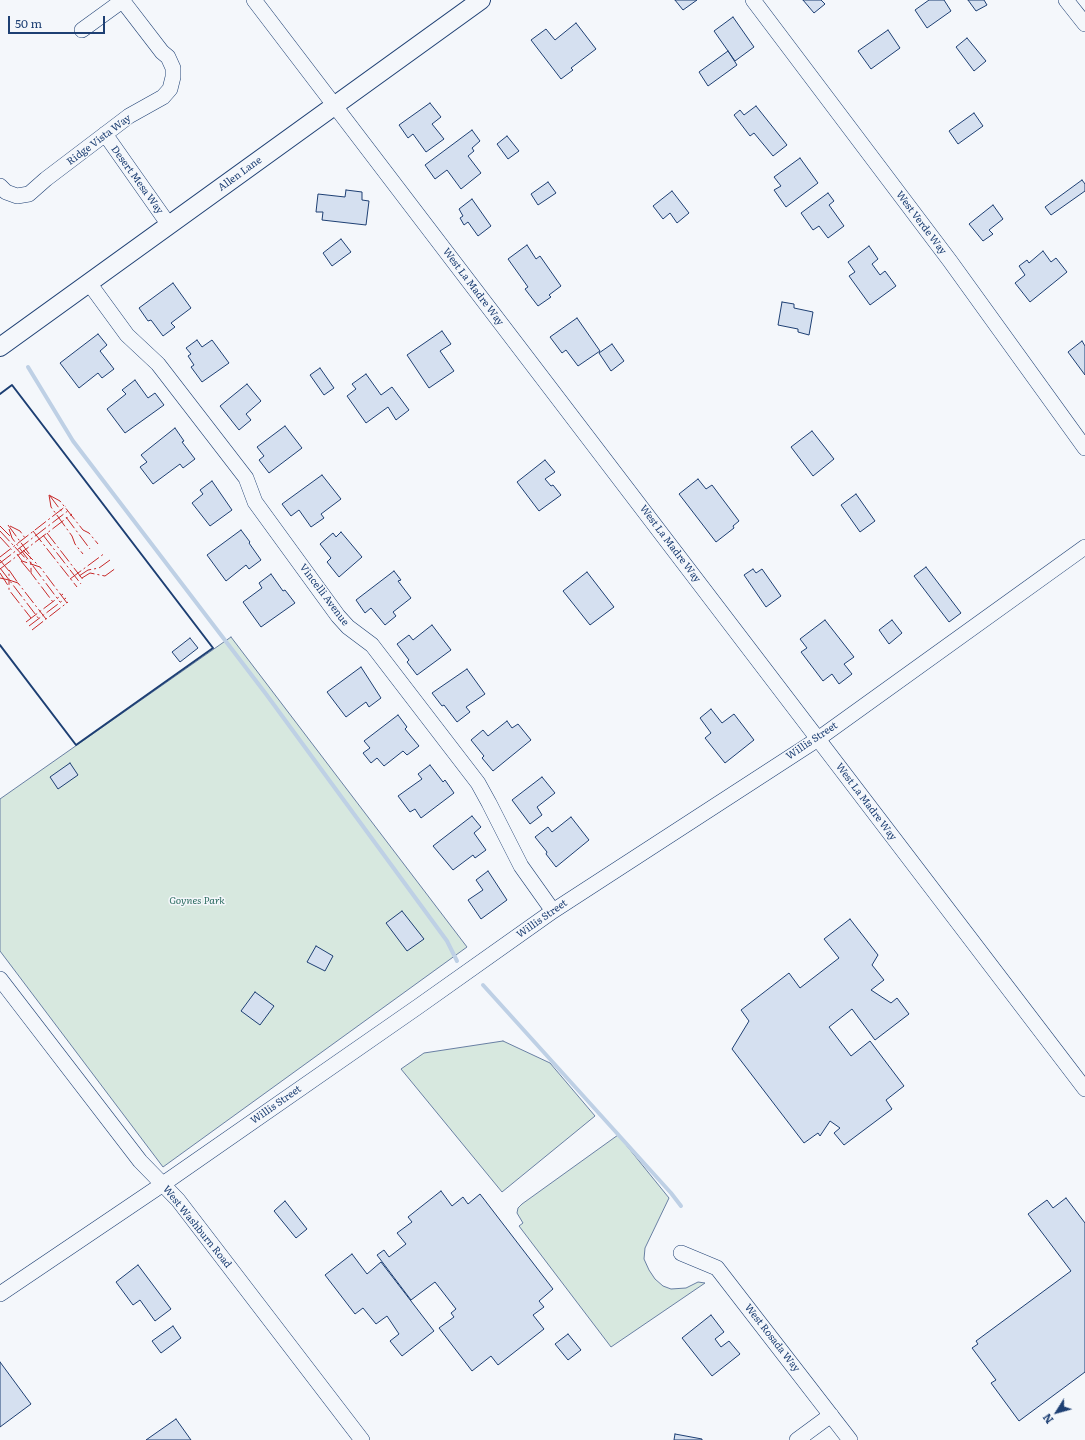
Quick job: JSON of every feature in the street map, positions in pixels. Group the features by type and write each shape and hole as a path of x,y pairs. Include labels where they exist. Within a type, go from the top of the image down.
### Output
{"main road":[{"name":"Allen Lane","path":"0,347 481,0"}],"street":[{"path":"82,30 122,0"},
{"name":"Ridge Vista Way","path":"0,186 6,192 17,196 29,194 46,179 129,116 163,97 170,89 174,77 173,68 168,57 162,52 122,0"},
{"name":"West La Madre Way","path":"254,0 1085,1089"},
{"name":"West Verde Way","path":"753,0 950,261 1085,448"},
{"path":"1066,0 1085,24"},
{"name":"Desert Mesa Way","path":"105,134 170,225"},
{"name":"Vincelli Avenue","path":"89,283 127,334 158,364 246,478 255,502 338,616 348,627 372,645 478,783 490,803 521,866 553,911"},
{"name":"Willis Street","path":"0,1294 163,1184 420,1006 553,911 818,738 1085,547"},
{"name":"West Washburn Road","path":"0,979 140,1162 178,1200 362,1440"},
{"name":"West Rosada Way","path":"681,1253 718,1268 850,1440"},
{"path":"797,1440 831,1415"}],"green space":[{"name":"Goynes Park","path":"231,637 467,947 163,1167 0,951 0,799"},
{"path":"503,1041 550,1063 595,1116 502,1192 401,1069 424,1053"},
{"path":"618,1135 669,1198 645,1248 644,1259 649,1270 655,1279 663,1286 671,1289 686,1288 698,1282 705,1283 611,1347 519,1226 523,1223 517,1213 518,1208 522,1204"}],"building":[{"path":"675,0 697,0 683,10"},
{"path":"803,0 821,0 825,4 814,13"},
{"path":"929,0 944,0 951,11 927,28 915,10"},
{"path":"968,0 984,0 987,5 976,11"},
{"path":"733,17 754,47 735,61 714,31"},
{"path":"576,23 596,49 571,68 573,70 561,79 531,40 546,29 555,40"},
{"path":"888,30 900,48 871,69 858,51"},
{"path":"967,38 986,61 974,71 956,47"},
{"path":"728,51 737,65 708,86 699,72"},
{"path":"430,103 441,117 432,124 444,139 426,152 413,134 408,138 399,125"},
{"path":"756,106 787,145 773,156 754,133 750,136 734,115 740,110 744,115"},
{"path":"974,113 983,126 958,144 949,131"},
{"path":"472,130 480,141 472,148 474,151 468,156 481,173 461,189 447,170 435,179 425,165"},
{"path":"507,136 519,151 508,159 497,144"},
{"path":"800,158 818,183 786,207 774,190 781,186 774,177"},
{"path":"1082,180 1085,184 1085,191 1051,215 1045,207"},
{"path":"548,182 556,193 538,205 531,194"},
{"path":"346,190 362,192 362,200 369,201 366,225 322,220 323,212 316,212 318,194 345,197"},
{"path":"672,191 689,213 677,223 670,213 663,219 653,206"},
{"path":"828,193 834,201 829,205 844,226 828,238 819,226 813,230 801,213"},
{"path":"472,199 491,226 478,236 468,222 464,225 460,218 463,216 459,209"},
{"path":"993,205 1003,219 989,230 993,234 983,241 969,224"},
{"path":"341,239 351,252 332,266 323,253"},
{"path":"527,245 536,259 540,256 561,286 549,295 551,297 538,306 525,289 528,287 508,259"},
{"path":"869,246 878,259 872,264 880,275 885,271 896,286 870,305 849,276 855,272 848,262"},
{"path":"1043,251 1051,262 1056,258 1067,272 1030,302 1015,283 1025,275 1019,266 1027,260 1029,263"},
{"path":"173,283 191,308 171,323 175,327 163,336 151,320 148,321 139,308"},
{"path":"782,302 794,304 794,308 813,312 809,335 798,332 798,329 778,325"},
{"path":"577,318 600,351 578,366 566,350 562,353 550,337"},
{"path":"442,331 451,344 440,351 454,371 429,388 407,355"},
{"path":"98,334 107,345 100,351 114,369 102,378 98,373 79,388 60,363"},
{"path":"197,340 202,347 212,340 229,363 202,382 191,367 194,365 188,356 191,354 186,348"},
{"path":"1082,341 1085,346 1085,375 1068,352"},
{"path":"612,344 624,361 611,371 599,353"},
{"path":"320,368 334,388 324,395 310,375"},
{"path":"366,374 381,395 392,387 409,410 396,420 388,407 366,423 347,396 356,389 352,384"},
{"path":"135,380 148,398 155,393 164,405 125,433 107,409 126,394 122,390"},
{"path":"247,384 261,401 246,414 251,420 239,430 220,406"},
{"path":"285,426 302,448 269,473 259,460 264,456 257,447"},
{"path":"175,428 184,441 182,442 195,459 183,468 180,464 153,484 140,467 147,462 141,455"},
{"path":"812,431 834,459 813,476 791,447"},
{"path":"545,460 555,472 545,479 551,486 553,485 561,495 539,511 517,482"},
{"path":"322,475 341,499 321,514 324,518 311,527 299,510 291,516 282,504"},
{"path":"698,479 706,489 712,485 739,521 733,526 734,528 716,542 679,494"},
{"path":"212,481 232,510 210,526 192,503 203,494 200,490"},
{"path":"856,494 875,521 860,532 841,505"},
{"path":"241,530 261,560 249,569 246,565 226,581 207,555"},
{"path":"341,532 362,557 339,577 327,562 331,558 320,544 333,533 336,537"},
{"path":"926,567 961,613 949,622 914,576"},
{"path":"753,569 756,573 762,569 781,596 766,607 744,575"},
{"path":"394,571 401,580 398,581 411,598 393,612 396,616 385,625 371,608 365,613 356,600"},
{"path":"587,572 614,607 590,625 563,591"},
{"path":"271,574 283,591 285,590 295,603 261,627 243,602 262,588 259,583"},
{"path":"825,620 854,657 844,664 852,674 839,684 832,674 823,681 801,652 807,648 800,639"},
{"path":"892,620 902,633 889,644 879,630"},
{"path":"432,625 451,650 417,675 407,662 409,660 397,644 409,635 413,640"},
{"path":"190,638 198,648 180,662 172,652"},
{"path":"361,667 381,698 369,707 366,702 346,717 327,692"},
{"path":"467,669 485,694 466,707 470,712 457,722 444,705 442,706 432,693"},
{"path":"711,709 722,723 734,714 754,740 725,763 705,738 711,733 700,718"},
{"path":"398,715 407,727 405,729 419,746 407,755 403,751 384,766 377,758 371,763 363,753 370,748 364,741"},
{"path":"507,721 512,728 518,724 531,740 493,771 482,758 484,756 471,740 483,730 488,736"},
{"path":"70,763 78,775 58,789 50,777"},
{"path":"430,765 443,782 445,780 454,793 421,818 415,809 410,812 398,796 422,779 418,774"},
{"path":"542,777 555,793 537,807 542,815 530,824 512,800"},
{"path":"472,816 481,827 474,833 486,850 475,858 473,855 453,870 433,846"},
{"path":"571,817 589,840 556,867 546,854 547,852 535,837 548,827 552,832"},
{"path":"488,871 507,900 481,919 468,900 483,890 476,880"},
{"path":"402,911 424,939 407,951 386,923"},
{"path":"850,919 878,955 872,965 884,980 871,990 891,1003 897,998 909,1014 875,1040 852,1009 829,1027 851,1056 870,1041 904,1086 886,1100 892,1109 844,1145 834,1133 840,1128 830,1121 820,1136 818,1133 804,1143 732,1049 749,1021 741,1010 789,973 800,988 839,958 824,939"},
{"path":"316,946 333,956 325,971 307,962"},
{"path":"255,992 274,1006 260,1025 241,1011"},
{"path":"441,1191 452,1206 463,1197 468,1204 480,1194 553,1289 539,1301 544,1307 533,1315 544,1329 498,1365 491,1356 472,1371 439,1328 454,1317 451,1313 456,1309 435,1282 411,1300 377,1255 384,1250 389,1257 406,1244 397,1233 412,1222 408,1217"},
{"path":"1066,1198 1085,1223 1085,1372 1019,1421 991,1383 996,1380 972,1348 978,1344 976,1341 1071,1271 1028,1214 1047,1200 1053,1208"},
{"path":"285,1201 307,1229 296,1238 274,1211"},
{"path":"352,1254 367,1274 381,1262 434,1331 402,1356 390,1341 399,1334 387,1316 376,1324 363,1308 355,1314 325,1275"},
{"path":"138,1265 171,1309 155,1321 140,1300 133,1305 116,1282"},
{"path":"711,1315 724,1332 715,1339 721,1347 729,1341 740,1354 712,1376 682,1338"},
{"path":"173,1326 181,1338 161,1353 152,1341"},
{"path":"568,1334 581,1350 568,1360 555,1344"},
{"path":"0,1362 31,1404 0,1427"},
{"path":"176,1419 191,1440 146,1440"},
{"path":"675,1434 702,1439 702,1440 674,1440"}],"waterway":[{"path":"28,367 73,441 266,694 447,941 457,961"},
{"path":"483,985 671,1193 681,1206"}],"wall":[{"path":"0,394 12,385 213,648 76,745 0,645"}],"power":[{"path":"49,495 60,501 83,530 89,533 98,544"},
{"path":"49,495 51,507 83,554"},
{"path":"50,496 62,512"},
{"path":"0,557 66,506"},
{"path":"0,563 69,510"},
{"path":"0,569 72,514"},
{"path":"66,517 90,549"},
{"path":"8,525 30,555 31,564 40,567 67,603"},
{"path":"0,526 12,538"},
{"path":"10,526 20,531 25,538"},
{"path":"9,529 12,538 60,602"},
{"path":"0,531 27,560"},
{"path":"33,531 77,587"},
{"path":"47,533 84,581"},
{"path":"43,535 81,584"},
{"path":"0,537 12,550"},
{"path":"23,550 38,565"},
{"path":"70,579 105,553"},
{"path":"17,554 22,561 31,564 31,573 53,602"},
{"path":"0,560 9,571 9,580 18,583 46,619"},
{"path":"79,576 88,570 99,568 110,560"},
{"path":"21,561 31,573"},
{"path":"0,568 39,619"},
{"path":"82,578 90,573 105,576 116,568"},
{"path":"9,570 18,583"},
{"path":"0,573 9,587"},
{"path":"0,578 9,580 9,590 31,618"},
{"path":"26,622 63,594"},
{"path":"29,626 66,598"},
{"path":"32,630 68,602"}]}
